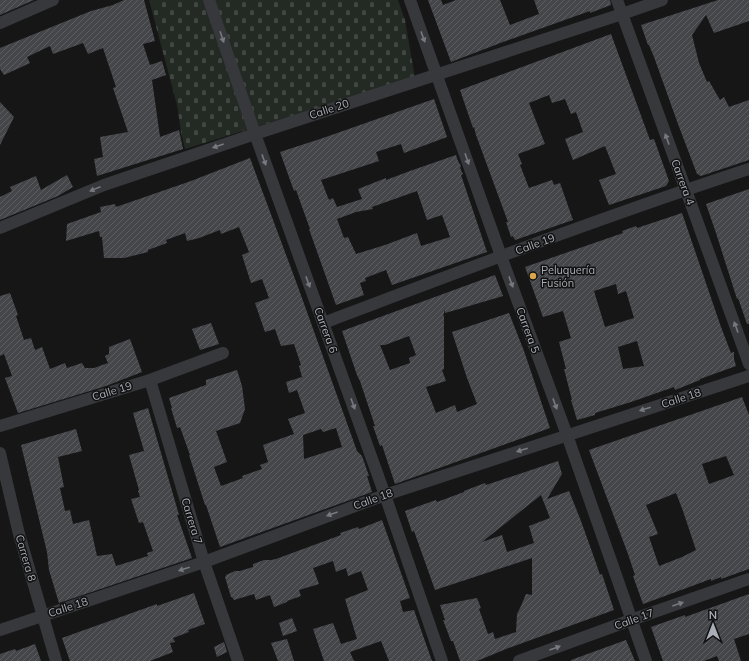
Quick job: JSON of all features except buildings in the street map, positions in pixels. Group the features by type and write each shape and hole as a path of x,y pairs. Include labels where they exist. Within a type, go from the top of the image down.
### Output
{"street":[{"name":"Carrera 6","path":"209,0 254,134 385,495 442,661"},
{"name":"Carrera 5","path":"410,0 501,256 567,435 646,661"},
{"name":"Carrera 4","path":"617,0 749,364"},
{"name":"Calle 20","path":"0,228 104,185 254,134 662,0"},
{"path":"0,23 48,1"},
{"name":"Calle 19","path":"323,323 501,256 685,190 749,169"},
{"name":"Calle 19","path":"0,426 150,380 223,353"},
{"name":"Calle 18","path":"0,630 204,562 385,495 749,376"},
{"name":"Carrera 7","path":"150,380 204,562 238,661"},
{"name":"Carrera 8","path":"0,453 19,534 56,661"},
{"name":"Calle 17","path":"519,661 749,579"}],"green space":[{"path":"149,0 398,0 405,20 415,78 185,149 177,105"}],"place":[{"name":"Peluquería Fusión","path":"533,276"}]}
